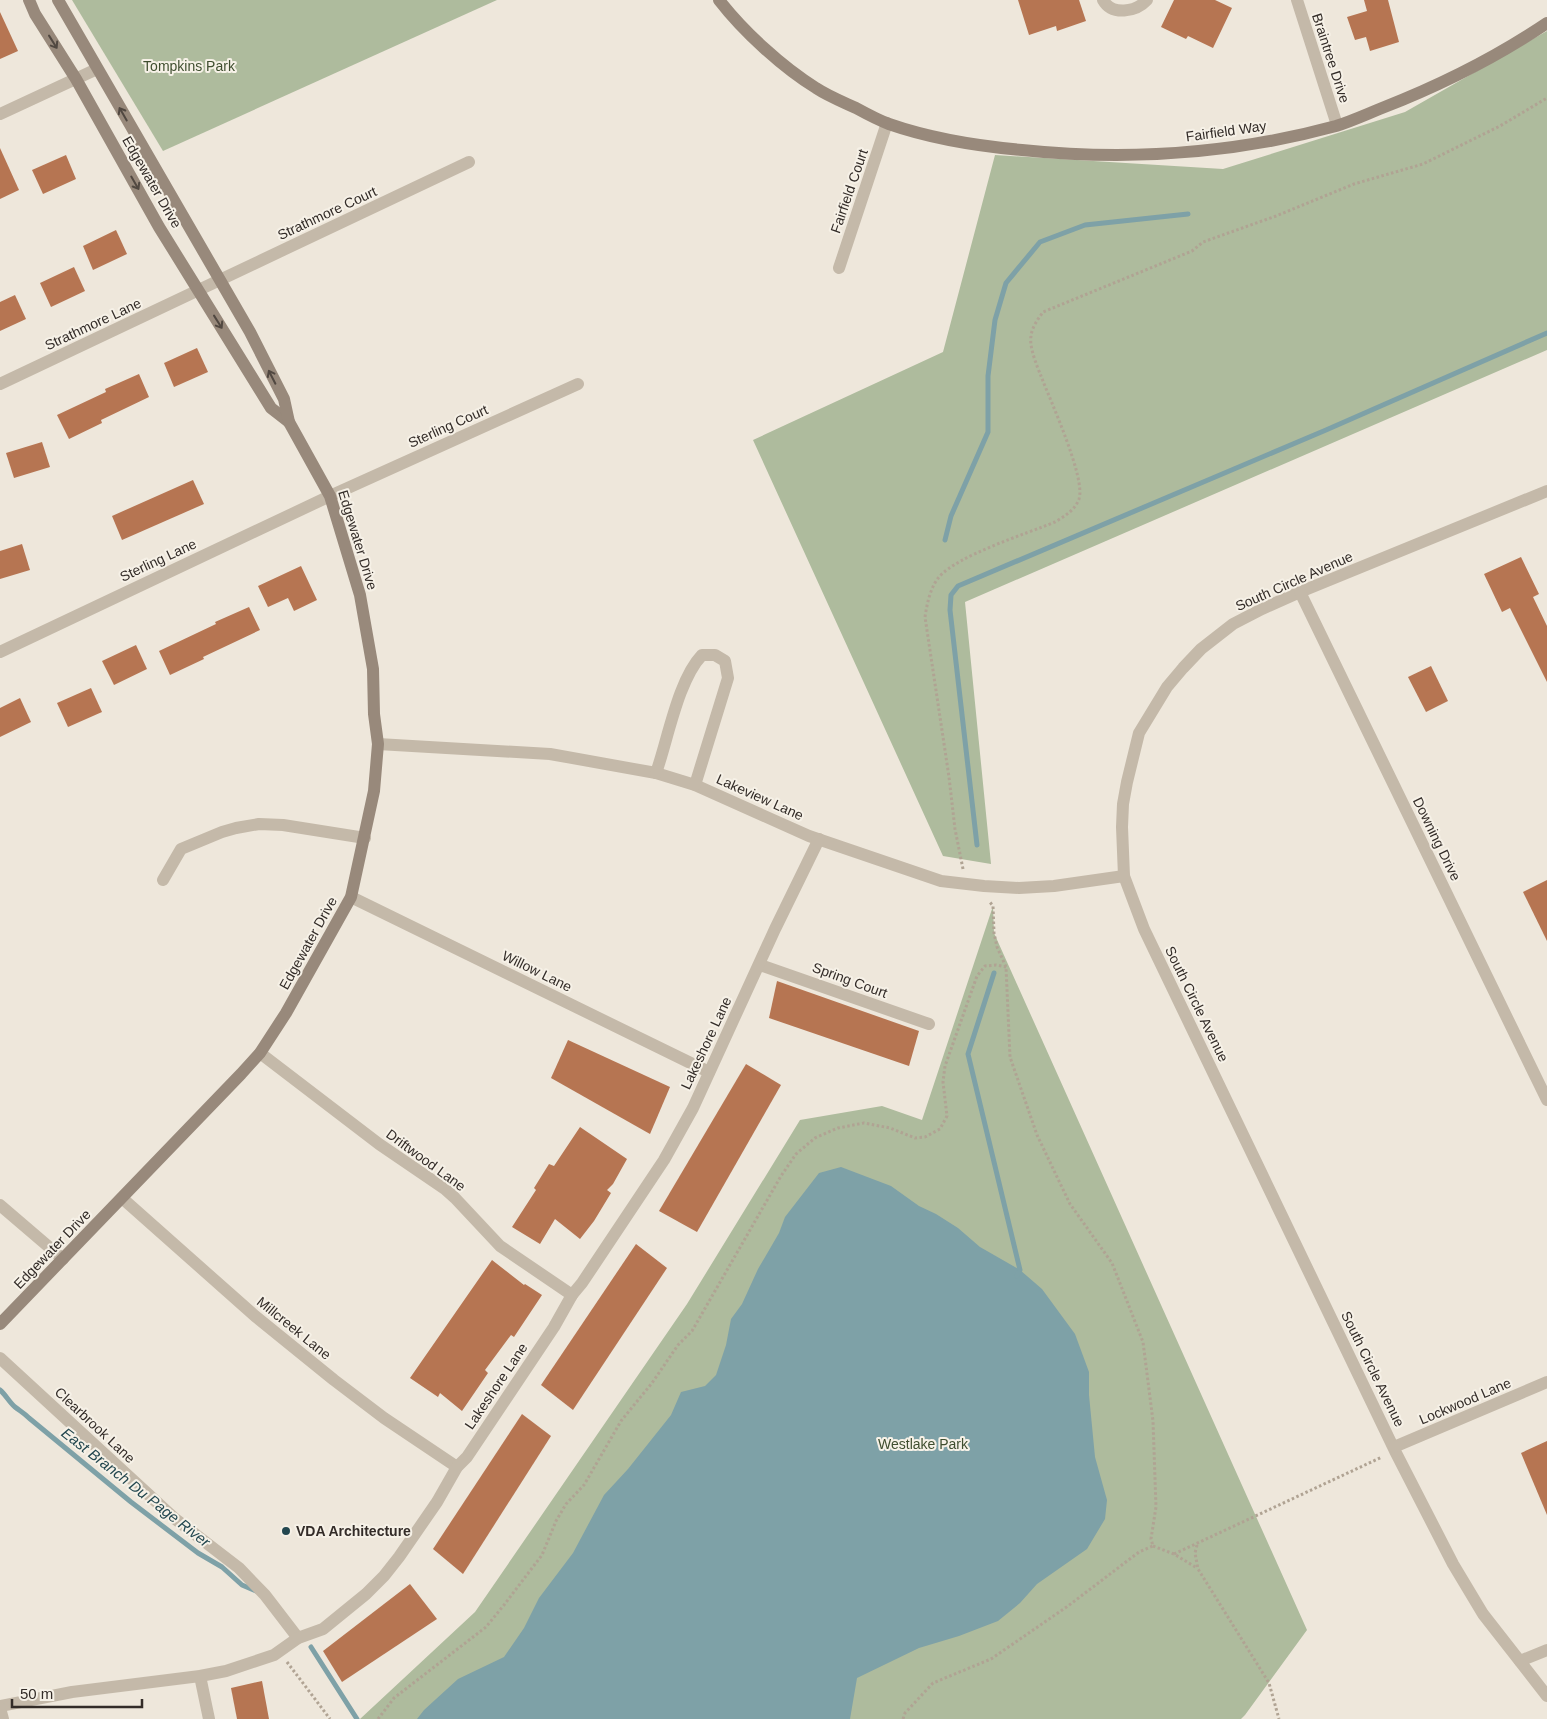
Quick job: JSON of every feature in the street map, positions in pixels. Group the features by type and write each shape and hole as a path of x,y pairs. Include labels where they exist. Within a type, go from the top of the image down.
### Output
{"street":[{"name":"Edgewater Drive","path":"29,0 35,14 76,79 159,227 271,408 289,422"},
{"name":"Edgewater Drive","path":"0,1324 260,1053 286,1013 351,898 374,791 378,744 374,714 374,669 360,595 330,496 289,422 284,399 250,332 58,0"},
{"name":"Fairfield Way","path":"719,0 737,22 774,56 816,89 887,124 940,139 997,148 1095,156 1143,156 1231,148 1337,126 1452,79 1547,23"},
{"path":"1103,0 1106,5 1119,10 1137,8 1146,0"},
{"name":"Braintree Drive","path":"1297,0 1337,126"},
{"path":"0,114 97,69"},
{"name":"Fairfield Court","path":"839,268 887,124"},
{"name":"Strathmore Court","path":"198,290 469,162"},
{"name":"Strathmore Lane","path":"0,384 198,290"},
{"name":"Sterling Court","path":"330,496 578,384"},
{"name":"South Circle Avenue","path":"1546,495 1300,592 1233,624 1195,655 1183,668 1163,695 1140,733 1127,782 1122,826 1124,876 1144,929 1394,1449 1453,1564 1483,1614 1547,1696"},
{"name":"Sterling Lane","path":"0,652 330,496"},
{"name":"Downing Drive","path":"1300,592 1547,1100"},
{"path":"656,773 692,665 702,654 715,655 725,661 728,678 695,785"},
{"name":"Lakeview Lane","path":"378,744 550,754 656,773 695,785 818,839 941,882 1019,888 1054,886 1124,876"},
{"path":"163,880 181,849 236,828 260,824 283,825 365,838"},
{"name":"Lakeshore Lane","path":"0,1707 72,1692 200,1676 226,1671 274,1655 298,1638 324,1629 366,1594 384,1576 437,1502 457,1467 467,1457 554,1326 572,1295 582,1283 664,1160 715,1063 818,839"},
{"name":"Willow Lane","path":"351,898 709,1072"},
{"name":"Spring Court","path":"760,965 930,1024"},
{"name":"Driftwood Lane","path":"260,1053 379,1144 444,1189 500,1246 572,1295"},
{"name":"Millcreek Lane","path":"122,1198 255,1316 327,1374 384,1418 457,1467"},
{"path":"0,1205 63,1259"},
{"name":"Clearbrook Lane","path":"0,1358 174,1518 239,1568 265,1595 298,1638"},
{"name":"Lockwood Lane","path":"1394,1449 1547,1382"},
{"path":"1520,1661 1547,1650"},
{"path":"200,1676 209,1719"},
{"path":"0,1707 3,1719"}],"path":[{"path":"1153,1546 1151,1539 1156,1506 1153,1421 1143,1342 1112,1263 1070,1204 1036,1135 1010,1057 1006,967 997,948 994,933 994,906 963,871 955,829 925,618 928,600 938,578 952,566 1055,522 1070,512 1079,498 1080,485 1075,464 1035,361 1030,336 1043,312 1192,251 1203,242 1276,216 1354,184 1423,164 1500,126 1547,98"},
{"path":"378,1719 394,1698 486,1627 542,1555 556,1521 566,1504 584,1485 621,1421 652,1383 678,1345 692,1331 781,1176 796,1154 815,1138 838,1128 864,1123 890,1128 915,1138 925,1137 940,1129 947,1116 943,1082 945,1066 977,976 985,966 996,964 1006,967"},
{"path":"1174,1554 1197,1545 1230,1527 1394,1449"},
{"path":"1197,1545 1195,1553 1198,1568 1269,1683 1279,1719"},
{"path":"903,1719 905,1713 933,1683 991,1659 1068,1606 1139,1552 1153,1546 1174,1554 1198,1568"},
{"path":"279,1651 330,1719"}],"green space":[{"name":"Tompkins Park","path":"72,0 497,0 163,151"},
{"path":"1547,31 1547,350 965,602 991,864 943,856 753,440 943,352 995,155 1223,169 1405,112"},
{"name":"Westlake Park","path":"993,906 994,933 1307,1630 1245,1715 1241,1719 360,1719 475,1612 687,1304 800,1120 882,1106 922,1120"}],"water":[{"path":"841,1167 891,1186 919,1206 958,1228 980,1247 1020,1270 1042,1289 1075,1334 1089,1372 1089,1395 1095,1457 1107,1500 1105,1519 1087,1549 1037,1584 1020,1603 998,1621 959,1636 919,1648 857,1678 850,1719 417,1719 424,1710 458,1679 504,1657 524,1628 539,1598 573,1553 604,1495 628,1469 671,1415 681,1392 705,1386 716,1375 726,1345 731,1319 742,1304 758,1269 779,1233 785,1217 819,1173"}],"building":[{"path":"1018,0 1079,0 1086,21 1057,31 1056,26 1029,35"},
{"path":"1174,0 1215,0 1232,8 1213,48 1188,36 1186,39 1161,27"},
{"path":"1364,0 1388,0 1399,42 1370,51 1366,37 1355,40 1347,17 1367,11"},
{"path":"0,12 18,51 0,59"},
{"path":"0,148 19,190 0,199"},
{"path":"66,155 76,179 43,194 32,170"},
{"path":"116,230 127,254 93,270 83,246"},
{"path":"74,267 85,291 51,307 40,283"},
{"path":"15,295 26,319 0,331 0,302"},
{"path":"197,348 208,372 174,387 164,363"},
{"path":"139,374 149,397 101,420 102,423 69,439 57,415 106,392 105,389"},
{"path":"42,442 50,467 14,478 6,453"},
{"path":"193,480 204,504 122,540 112,516"},
{"path":"22,544 30,570 0,579 0,551"},
{"path":"1521,557 1539,594 1533,597 1547,626 1547,682 1510,608 1502,612 1484,574"},
{"path":"301,566 317,600 294,611 288,598 268,607 258,586"},
{"path":"249,607 260,630 170,675 159,651"},
{"path":"136,645 147,669 114,685 102,661"},
{"path":"1431,666 1448,701 1426,712 1408,677"},
{"path":"91,688 102,712 68,727 57,703"},
{"path":"20,698 31,722 0,737 0,708"},
{"path":"1547,880 1547,941 1523,892"},
{"path":"777,981 919,1031 909,1066 769,1018"},
{"path":"568,1040 670,1087 650,1134 551,1078"},
{"path":"746,1064 781,1085 697,1232 659,1211"},
{"path":"580,1127 627,1159 613,1184 607,1190 611,1193 594,1221 580,1239 555,1219 540,1244 512,1227 536,1190 534,1188 549,1164 554,1166"},
{"path":"636,1244 667,1268 573,1410 541,1385"},
{"path":"492,1260 524,1285 542,1295 514,1337 511,1335 485,1370 488,1373 462,1411 440,1393 438,1397 410,1378"},
{"path":"522,1414 551,1436 463,1574 433,1549"},
{"path":"1547,1441 1547,1515 1521,1453"},
{"path":"410,1584 437,1619 342,1682 323,1651"},
{"path":"262,1681 269,1719 237,1719 231,1688"}],"waterway":[{"path":"945,540 951,516 988,432 988,376 995,320 1006,283 1040,242 1085,225 1188,214"},
{"path":"977,845 950,610 951,595 958,586 1326,430 1547,333"},
{"path":"994,973 968,1054 1020,1270 1017,1276"},
{"name":"East Branch Du Page River","path":"0,1390 15,1407 131,1502 198,1553 222,1567 242,1585 256,1591"},
{"name":"East Branch Du Page River","path":"311,1647 357,1719"}],"place":[{"name":"VDA Architecture","path":"286,1531"}]}
